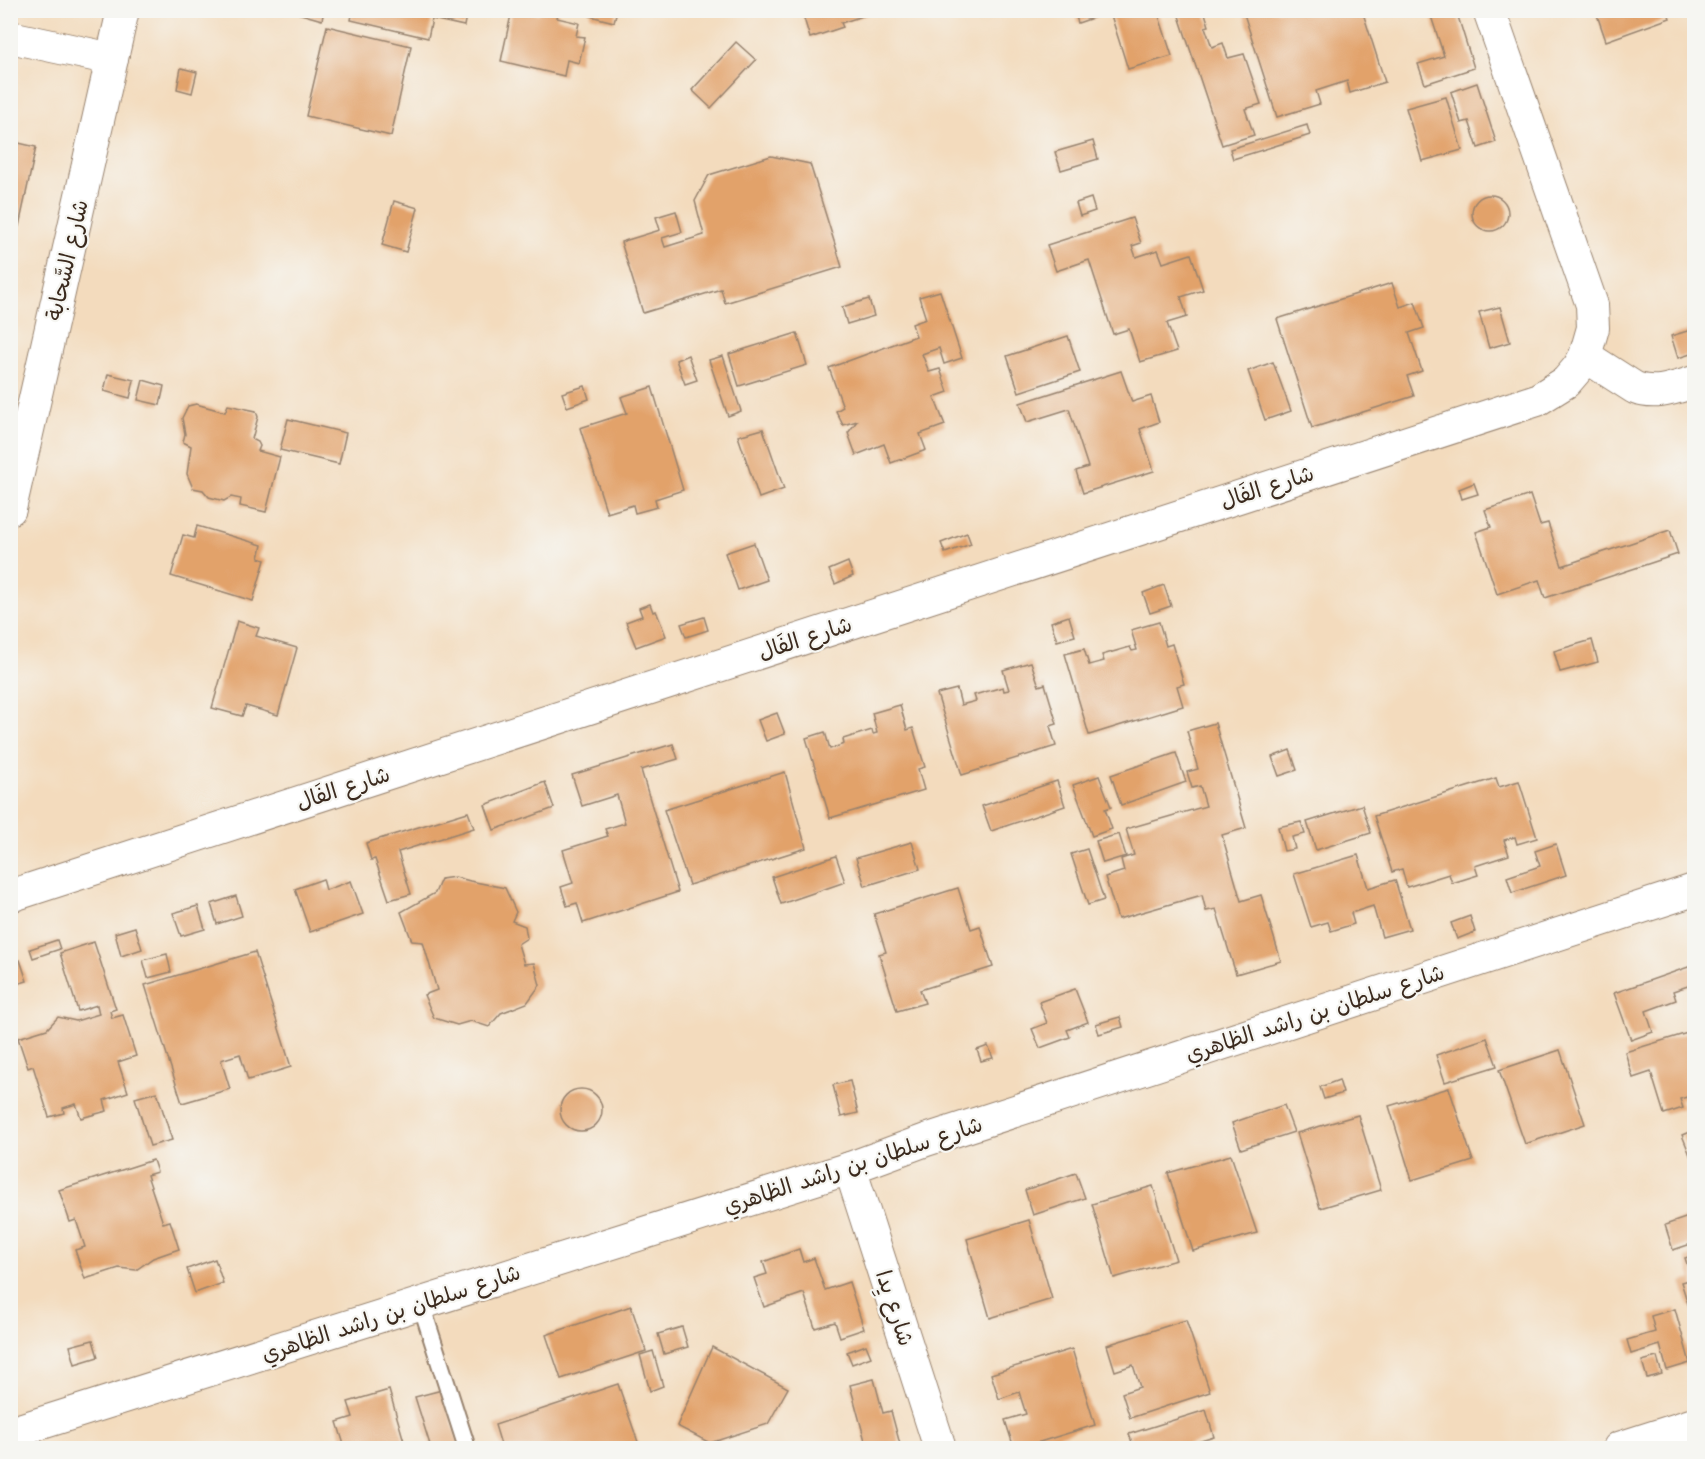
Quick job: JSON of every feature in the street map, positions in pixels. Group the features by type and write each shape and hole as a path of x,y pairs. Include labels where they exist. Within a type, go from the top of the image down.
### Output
{"street":[{"name":"شارع السَّحابة","path":"10,509 123,10"},
{"name":"شارع الفَال","path":"10,896 1537,400 1566,382 1585,356 1593,328 1592,305 1489,10"},
{"path":"10,37 112,59"},
{"path":"1585,356 1643,391 1661,392 1695,382"},
{"name":"شارع سلطان بن راشد الظاهري","path":"10,1433 850,1168 926,1140 1695,890"},
{"name":"شارع يِدا","path":"850,1168 940,1449"},
{"path":"1619,1449 1695,1424"}],"lane":[{"path":"421,1304 467,1449"}],"building":[{"path":"287,10 324,10 322,20"},
{"path":"353,10 467,10 464,26 432,19 428,38 351,20"},
{"path":"512,10 539,14 539,10 551,10 558,12 557,18 579,23 576,36 585,37 579,63 567,60 564,76 501,61"},
{"path":"591,10 617,10 614,22 590,16"},
{"path":"816,10 872,10 872,13 841,23 843,27 810,38 803,15"},
{"path":"1074,10 1157,10 1172,56 1128,69 1110,12 1078,23"},
{"path":"1177,10 1204,10 1209,26 1205,27 1212,47 1223,43 1228,58 1244,54 1261,104 1245,109 1254,135 1222,145"},
{"path":"1256,10 1362,10 1385,82 1350,93 1347,81 1316,91 1320,104 1277,117 1244,14"},
{"path":"1438,10 1456,10 1474,68 1425,84 1418,64 1444,56 1430,13"},
{"path":"1600,10 1667,10 1670,18 1606,41 1596,12"},
{"path":"327,26 411,46 391,136 306,116"},
{"path":"736,42 756,60 711,108 692,90"},
{"path":"181,68 197,72 192,93 177,89"},
{"path":"1477,83 1496,142 1478,148 1469,121 1461,123 1451,92"},
{"path":"1446,97 1462,150 1422,161 1406,108"},
{"path":"1307,125 1310,135 1233,159 1230,149"},
{"path":"10,141 36,147 19,226 10,224"},
{"path":"1093,141 1098,159 1061,170 1055,152"},
{"path":"771,156 810,164 842,267 725,303 721,289 643,313 621,242 660,230 656,217 676,211 682,232 662,238 665,247 704,235 695,201 709,175"},
{"path":"1490,195 1503,200 1508,213 1503,226 1490,231 1477,226 1472,213 1477,200"},
{"path":"1091,198 1095,211 1080,216 1076,203"},
{"path":"394,201 418,208 406,252 382,245"},
{"path":"1132,218 1141,243 1132,246 1136,257 1158,250 1163,263 1191,254 1203,290 1181,297 1187,317 1167,323 1177,351 1140,362 1129,329 1113,334 1089,260 1056,271 1047,245"},
{"path":"1392,283 1400,307 1415,302 1424,328 1409,333 1422,371 1407,376 1414,396 1312,428 1277,319"},
{"path":"940,291 962,358 944,364 939,348 922,354 929,372 940,369 948,392 934,397 945,425 920,434 926,450 891,463 884,444 856,455 848,433 857,421 843,425 836,411 843,407 829,368 916,336 912,324 926,319 919,297"},
{"path":"869,299 874,316 847,324 842,307"},
{"path":"1500,307 1510,342 1489,348 1479,312"},
{"path":"1694,329 1694,353 1678,358 1671,336"},
{"path":"797,333 807,365 739,386 729,354"},
{"path":"1068,336 1080,372 1019,392 1007,356"},
{"path":"688,355 697,380 685,384 676,360"},
{"path":"723,356 741,411 728,416 709,360"},
{"path":"1273,362 1291,411 1265,420 1248,371"},
{"path":"1121,371 1132,402 1151,396 1159,422 1140,429 1154,471 1083,493 1076,471 1088,467 1069,409 1027,422 1020,403"},
{"path":"108,374 134,380 130,398 104,391"},
{"path":"143,380 164,386 160,405 138,400"},
{"path":"585,386 589,399 567,407 562,393"},
{"path":"652,387 683,490 655,499 657,507 635,513 633,505 607,513 580,428 627,413 621,397"},
{"path":"196,404 225,412 228,405 256,411 258,417 252,439 260,446 258,451 280,457 266,512 240,506 241,499 231,497 224,501 209,497 203,490 193,488 187,474 191,446 183,442 185,434 182,418 188,406"},
{"path":"288,419 346,433 339,464 280,450"},
{"path":"763,429 784,489 759,498 738,436"},
{"path":"1474,483 1478,494 1462,499 1459,489"},
{"path":"1530,495 1540,525 1548,523 1562,566 1670,530 1678,554 1545,598 1539,580 1497,594 1476,532 1491,527 1485,510"},
{"path":"197,526 262,545 259,558 265,560 253,601 171,576 183,535 194,538"},
{"path":"967,533 971,544 945,553 941,543"},
{"path":"754,543 767,580 738,590 725,553"},
{"path":"848,562 853,576 835,584 829,570"},
{"path":"1164,585 1171,606 1150,613 1143,593"},
{"path":"650,604 653,612 656,611 666,636 636,647 626,622 642,616 639,608"},
{"path":"1069,616 1075,636 1057,641 1051,622"},
{"path":"704,617 708,630 686,637 681,624"},
{"path":"237,621 259,628 256,636 297,648 278,715 246,706 242,716 212,708"},
{"path":"1159,622 1166,646 1172,644 1184,684 1177,686 1183,706 1089,735 1065,654 1084,649 1089,665 1104,661 1102,655 1130,647 1132,651 1137,650 1131,630"},
{"path":"1592,640 1598,662 1560,672 1554,651"},
{"path":"1031,662 1039,686 1045,684 1057,724 1050,726 1056,746 962,775 937,694 957,689 961,705 976,701 974,695 1003,687 1004,691 1009,690 1003,670"},
{"path":"900,705 907,730 913,728 925,767 918,769 924,790 830,818 806,738 825,732 830,749 844,744 843,739 872,730 873,734 877,733 872,713"},
{"path":"777,713 785,734 766,741 758,720"},
{"path":"1215,723 1246,828 1222,835 1241,901 1261,895 1281,961 1236,974 1216,909 1206,911 1202,895 1118,919 1105,877 1124,871 1121,859 1134,855 1126,829 1206,806 1200,786 1192,788 1187,772 1198,769 1187,731"},
{"path":"673,744 678,759 641,770 678,892 583,923 577,903 567,906 561,887 573,883 563,850 608,836 605,829 625,823 617,795 582,806 572,775"},
{"path":"1290,750 1297,770 1279,776 1272,757"},
{"path":"1176,753 1186,782 1121,805 1111,775"},
{"path":"785,772 806,848 689,885 664,810"},
{"path":"1099,776 1111,807 1105,809 1112,829 1092,836 1073,785"},
{"path":"1496,778 1499,787 1519,781 1537,838 1517,844 1515,837 1504,840 1509,855 1475,866 1478,875 1452,883 1449,874 1407,887 1402,869 1392,872 1374,816"},
{"path":"1057,781 1065,806 991,831 982,806"},
{"path":"545,782 554,808 494,830 485,805"},
{"path":"1362,805 1371,833 1316,850 1307,822"},
{"path":"468,812 474,828 398,852 411,894 389,900 375,859 371,860 366,843"},
{"path":"1301,822 1305,834 1292,837 1295,849 1284,851 1278,827"},
{"path":"1119,834 1126,856 1103,863 1096,841"},
{"path":"912,842 920,869 865,886 856,858"},
{"path":"1556,844 1566,875 1512,893 1507,877 1540,866 1535,851"},
{"path":"1087,849 1104,900 1088,905 1071,854"},
{"path":"1358,855 1368,888 1395,880 1410,929 1382,937 1373,906 1351,913 1354,924 1331,931 1328,922 1311,927 1294,874"},
{"path":"836,856 845,882 781,904 772,877"},
{"path":"455,877 505,888 516,912 512,921 525,926 527,938 518,944 524,964 534,963 540,985 527,1003 501,1013 489,1027 471,1021 457,1025 434,1018 424,995 437,990 423,942 412,941 401,912 435,893 441,879"},
{"path":"323,879 326,890 351,881 363,914 310,932 295,889"},
{"path":"958,888 971,929 980,926 993,967 920,990 925,1003 897,1011 879,954 886,952 874,914"},
{"path":"236,896 242,916 217,924 211,904"},
{"path":"198,906 205,929 181,936 173,913"},
{"path":"1470,916 1475,932 1457,939 1451,923"},
{"path":"135,927 142,949 121,956 115,933"},
{"path":"57,940 60,949 33,958 30,949"},
{"path":"94,942 116,1009 110,1011 112,1018 123,1015 136,1056 118,1062 128,1092 104,1100 107,1111 81,1118 76,1104 63,1108 64,1113 49,1117 33,1066 28,1068 18,1038 47,1029 58,1017 76,1021 99,1014 97,1005 78,1011 60,953"},
{"path":"255,952 291,1067 248,1080 240,1054 221,1060 230,1089 182,1103 145,985"},
{"path":"167,954 171,972 148,978 143,960"},
{"path":"20,960 27,981 10,986 10,963"},
{"path":"1694,965 1694,984 1673,991 1676,1000 1646,1011 1653,1032 1631,1040 1614,993"},
{"path":"1075,989 1088,1022 1067,1030 1070,1037 1040,1048 1032,1029 1047,1023 1039,1002"},
{"path":"1120,1017 1123,1027 1099,1034 1096,1024"},
{"path":"1694,1031 1694,1095 1680,1099 1683,1108 1664,1114 1651,1072 1633,1078 1625,1052"},
{"path":"1487,1038 1497,1066 1445,1082 1436,1055"},
{"path":"988,1046 993,1058 981,1061 977,1050"},
{"path":"1560,1050 1585,1124 1525,1144 1499,1070"},
{"path":"1339,1080 1343,1093 1324,1099 1320,1087"},
{"path":"850,1081 858,1113 841,1117 833,1085"},
{"path":"1449,1088 1473,1161 1412,1180 1389,1106"},
{"path":"581,1089 589,1090 596,1095 601,1102 601,1118 596,1125 589,1130 581,1131 573,1130 566,1125 561,1118 560,1110 561,1102 566,1095 573,1090"},
{"path":"157,1092 172,1140 150,1146 135,1098"},
{"path":"1284,1105 1294,1132 1241,1149 1232,1123"},
{"path":"1358,1115 1381,1190 1320,1208 1297,1133"},
{"path":"1694,1130 1694,1159 1692,1160 1682,1135"},
{"path":"1231,1155 1257,1233 1193,1251 1168,1173"},
{"path":"153,1160 157,1172 147,1175 163,1223 170,1221 179,1249 153,1258 136,1270 119,1268 85,1279 75,1250 85,1247 76,1220 70,1222 59,1190"},
{"path":"1076,1173 1085,1198 1033,1215 1025,1190"},
{"path":"1153,1186 1176,1260 1114,1278 1092,1204"},
{"path":"1694,1215 1694,1243 1673,1250 1665,1225"},
{"path":"1029,1220 1052,1299 990,1318 967,1239"},
{"path":"799,1249 803,1262 814,1258 825,1290 849,1282 864,1329 840,1337 835,1322 815,1328 804,1293 764,1307 754,1278 767,1274 763,1262"},
{"path":"1694,1255 1694,1305 1689,1307 1681,1282 1692,1279 1685,1258"},
{"path":"215,1259 223,1283 195,1293 187,1269"},
{"path":"631,1306 646,1351 561,1379 546,1335"},
{"path":"1675,1309 1690,1363 1667,1370 1660,1345 1631,1354 1627,1340 1655,1332 1651,1316"},
{"path":"1186,1320 1210,1392 1130,1418 1122,1393 1140,1387 1133,1365 1115,1371 1107,1345"},
{"path":"682,1327 688,1347 664,1354 658,1334"},
{"path":"93,1340 98,1357 75,1364 70,1346"},
{"path":"866,1345 871,1357 852,1364 847,1352"},
{"path":"712,1347 788,1388 768,1424 710,1443 677,1426"},
{"path":"1072,1349 1095,1425 1014,1448 1005,1420 1026,1414 1019,1392 999,1399 991,1374"},
{"path":"653,1351 663,1386 650,1391 640,1355"},
{"path":"1657,1357 1662,1374 1647,1378 1642,1361"},
{"path":"874,1379 883,1413 891,1411 901,1448 867,1448 850,1385"},
{"path":"618,1384 640,1448 502,1448 495,1425"},
{"path":"389,1390 406,1448 345,1448 337,1422 353,1417 348,1402"},
{"path":"442,1390 460,1448 431,1448 415,1397"},
{"path":"1206,1410 1214,1437 1178,1448 1134,1448 1129,1434"}]}
